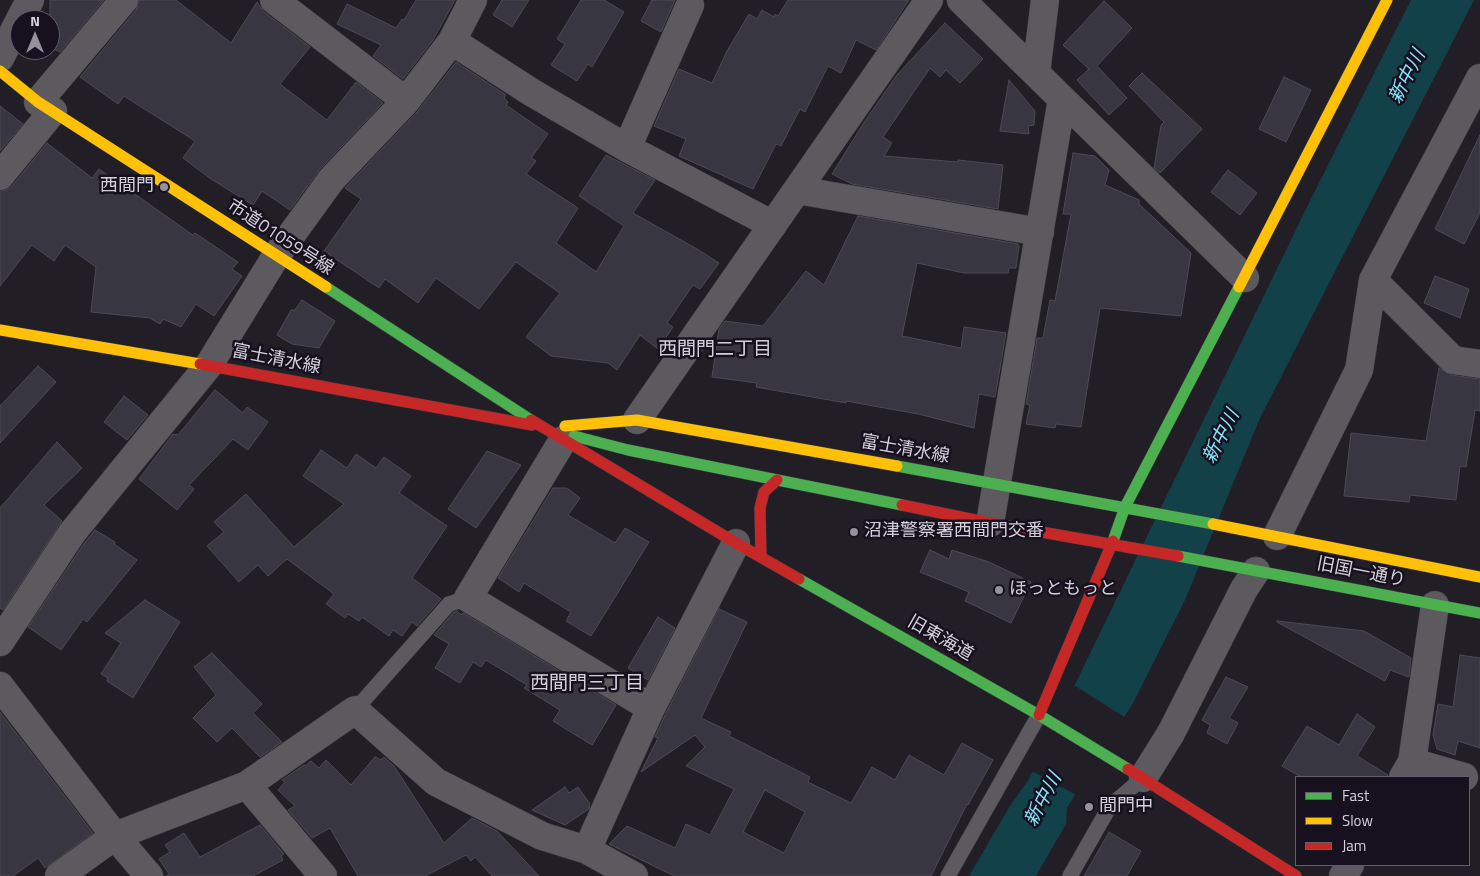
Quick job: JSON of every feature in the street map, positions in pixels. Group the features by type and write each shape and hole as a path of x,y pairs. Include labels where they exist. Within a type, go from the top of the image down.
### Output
{"main road":[{"path":"1039,715 1112,544 1125,507 1387,0"},
{"name":"市道01059号線","path":"0,71 46,107 554,434"},
{"name":"富士清水線","path":"0,330 209,365 990,523 1246,568"},
{"name":"富士清水線","path":"554,434 637,420 1148,511 1266,534"},
{"name":"旧東海道","path":"554,434 736,543 1039,715 1143,778 1296,876"},
{"path":"761,557 760,508 764,492 777,480"},
{"name":"旧国一通り","path":"1266,534 1480,576"},
{"name":"旧国一通り","path":"1246,568 1480,613"}],"street":[{"path":"0,58 30,0"},
{"path":"0,176 46,107 124,0"},
{"path":"274,0 406,100"},
{"path":"0,642 72,533 209,365 276,256 331,180 406,100 452,41 473,0"},
{"path":"637,420 929,0"},
{"path":"961,0 1245,278"},
{"path":"1036,73 1045,0"},
{"path":"627,148 690,5"},
{"path":"452,41 531,92 627,148 773,225"},
{"path":"1266,534 1359,370 1373,280 1480,78"},
{"path":"990,523 1062,99"},
{"path":"797,190 1040,232"},
{"path":"1373,280 1453,360 1480,364"},
{"path":"554,434 468,598 651,708"},
{"path":"588,850 651,708 736,543"},
{"path":"1143,778 1171,733 1244,589 1246,568"},
{"path":"1436,605 1407,769 1457,776"},
{"path":"0,686 115,836 149,876"},
{"path":"59,876 115,836 247,785 355,710 436,782 542,836 588,850 634,876"},
{"path":"247,785 323,876"}],"lane":[{"path":"355,710 449,604 468,598"},
{"path":"948,876 1039,715"},
{"path":"1070,876 1110,806 1143,778"}],"water":[{"name":"新中川","path":"1411,0 1474,0 1260,418 1185,600 1133,703 1067,808 1066,824 1036,876 969,876 1010,806 1029,779 1308,205"}],"pier":[{"path":"1072,684 1126,718 1078,796 1030,770"}],"building":[{"path":"50,0 104,0 60,52 60,10 50,10"},
{"path":"139,0 176,0 231,43 257,2 264,12 310,47 280,84 327,120 356,82 383,103 320,169 290,210 262,191 253,205 211,179 183,158 195,141 124,96 118,104 80,77 136,10"},
{"path":"416,0 455,0 433,40 403,79 373,56 381,45 337,24 347,4 396,28 402,19 404,20"},
{"path":"502,0 529,0 512,27 493,15"},
{"path":"581,0 604,0 624,12 592,67 588,64 577,81 551,65 565,44 557,39"},
{"path":"652,0 675,0 661,32 641,21"},
{"path":"788,0 909,0 876,50 856,40 841,73 828,66 805,112 800,109 781,146 776,144 753,189 679,156 686,139 654,126 679,69 712,83 727,51 749,14 757,19 762,10 774,17 775,14 778,16"},
{"path":"1104,1 1132,28 1097,66 1127,98 1109,115 1077,80 1089,69 1063,45"},
{"path":"945,23 983,59 960,83 946,70 940,77 930,68 883,137 892,143 884,156 958,162 958,160 1003,165 998,209 852,184 832,174 863,124 897,75"},
{"path":"456,62 506,95 504,98 508,102 506,105 548,134 531,158 536,161 526,174 578,208 556,243 596,272 624,226 579,196 606,155 655,180 633,213 719,263 700,289 693,285 667,323 673,327 658,349 640,335 617,370 608,363 551,356 526,337 560,293 516,262 479,309 436,278 418,303 385,279 379,288 324,251 361,199 345,188 417,112"},
{"path":"1142,73 1202,129 1160,173 1154,168 1161,125 1164,122 1129,86"},
{"path":"1284,77 1311,90 1286,142 1259,129"},
{"path":"1009,80 1035,111 1034,125 1028,126 1029,134 1000,131"},
{"path":"0,106 23,124 0,151"},
{"path":"1480,135 1480,213 1464,244 1435,229"},
{"path":"47,143 92,178 99,169 193,235 195,233 238,262 232,269 242,276 214,316 196,304 181,327 163,319 160,324 150,318 91,312 96,267 65,245 54,261 32,245 0,286 0,191 12,186"},
{"path":"1073,153 1095,156 1109,170 1105,185 1139,200 1139,204 1191,253 1181,316 1100,308 1081,427 1056,424 1055,428 1026,424 1030,405 1026,404 1037,338 1043,338 1050,300 1055,301 1071,214 1063,214"},
{"path":"1228,170 1257,193 1240,215 1211,192"},
{"path":"858,216 1018,244 1016,268 1009,268 1008,273 964,273 917,263 902,336 961,348 964,327 1006,333 995,397 979,394 974,428 918,414 756,387 757,383 712,377 719,329 725,321 763,326 806,271 824,285"},
{"path":"1435,276 1469,289 1460,318 1424,303"},
{"path":"302,300 335,321 319,348 292,344 277,335 291,310 295,310"},
{"path":"38,366 56,382 0,443 0,406"},
{"path":"1439,368 1451,375 1480,379 1480,411 1475,410 1466,467 1460,466 1456,500 1410,495 1409,502 1344,496 1351,433 1426,441"},
{"path":"215,390 243,413 247,407 268,422 248,450 233,439 189,485 194,489 177,510 139,479 173,434 178,435"},
{"path":"124,396 148,415 127,440 104,422"},
{"path":"57,442 82,468 44,505 62,521 3,610 0,608 0,508"},
{"path":"321,450 347,468 356,454 376,468 384,457 411,476 399,493 447,526 412,578 441,599 417,626 412,622 402,636 393,630 389,636 362,617 359,621 348,614 345,618 326,604 334,594 287,559 268,576 258,565 239,582 207,546 224,532 214,522 246,494 294,547 344,504 303,476"},
{"path":"487,451 521,465 476,528 448,509"},
{"path":"553,488 567,488 580,498 568,515 615,543 625,528 649,542 591,636 566,621 571,612 524,583 519,592 498,578"},
{"path":"95,530 115,542 114,544 137,560 87,622 83,619 61,650 28,627"},
{"path":"930,550 949,559 952,550 989,562 1031,582 1011,623 965,601 969,592 920,572"},
{"path":"145,600 180,622 133,698 107,681 108,678 101,674 121,643 105,633"},
{"path":"719,609 747,622 701,718 731,732 729,736 810,777 808,782 851,803 872,767 895,780 909,755 944,775 962,743 993,760 967,804 931,876 674,876 609,844 627,826 675,848 686,824 710,835 734,789 686,766 705,747 695,735 641,772 658,738 655,737","holes":["765,790 805,812 784,853 743,832"]},
{"path":"457,611 616,705 592,745 553,721 560,710 524,688 527,685 486,660 481,667 473,662 460,683 435,668 449,644 434,635"},
{"path":"658,617 675,628 648,680 628,668"},
{"path":"1277,621 1364,631 1411,658 1409,677 1390,670 1385,681"},
{"path":"212,653 262,704 253,713 282,742 260,757 232,728 217,742 193,718 216,695 194,667"},
{"path":"1460,655 1480,658 1480,748 1458,741 1455,755 1437,749 1433,735 1438,704 1453,707"},
{"path":"1226,677 1248,687 1229,718 1238,723 1227,744 1207,733 1210,725 1202,720"},
{"path":"0,712 93,833 45,868 38,858 13,876 0,876"},
{"path":"1357,714 1375,727 1357,756 1388,776 1299,776 1282,766 1307,726 1339,745"},
{"path":"375,757 381,760 384,757 394,766 444,843 472,818 497,831 539,876 492,876 475,857 471,861 466,855 425,876 358,876 330,828 312,838 288,810 295,806 278,790 285,782 282,780 311,761 319,768 326,760 351,785"},
{"path":"565,787 569,793 578,787 590,804 589,809 565,825 532,810"},
{"path":"260,825 284,854 281,856 283,860 253,876 166,876 169,874 159,859 170,852 165,845 184,833 200,857"},
{"path":"1109,832 1141,851 1127,876 1084,876"}],"traffic: fast":[{"path":"326,287 531,420"},
{"path":"1113,541 1125,507 1239,287"},
{"path":"574,436 628,450 902,505"},
{"path":"897,466 1213,524"},
{"path":"1178,556 1480,613"},
{"path":"799,579 1039,715 1128,769"}],"traffic: slow":[{"path":"1239,287 1387,0"},
{"path":"0,71 38,102 326,287"},
{"path":"0,330 200,364"},
{"path":"565,426 637,420 897,466"},
{"path":"1213,524 1480,577"}],"traffic: jam":[{"path":"200,364 532,425"},
{"path":"531,420 799,579"},
{"path":"761,557 760,508 764,492 777,480"},
{"path":"902,505 990,523 1178,556"},
{"path":"1039,715 1113,541"},
{"path":"1128,769 1296,876"}],"place":[{"name":"西間門","path":"164,187"},
{"name":"沼津警察署西間門交番","path":"854,532"},
{"name":"ほっともっと","path":"999,590"},
{"name":"間門中","path":"1089,807"}],"district":[{"name":"西間門二丁目","path":"715,350"},
{"name":"西間門三丁目","path":"587,684"}]}
